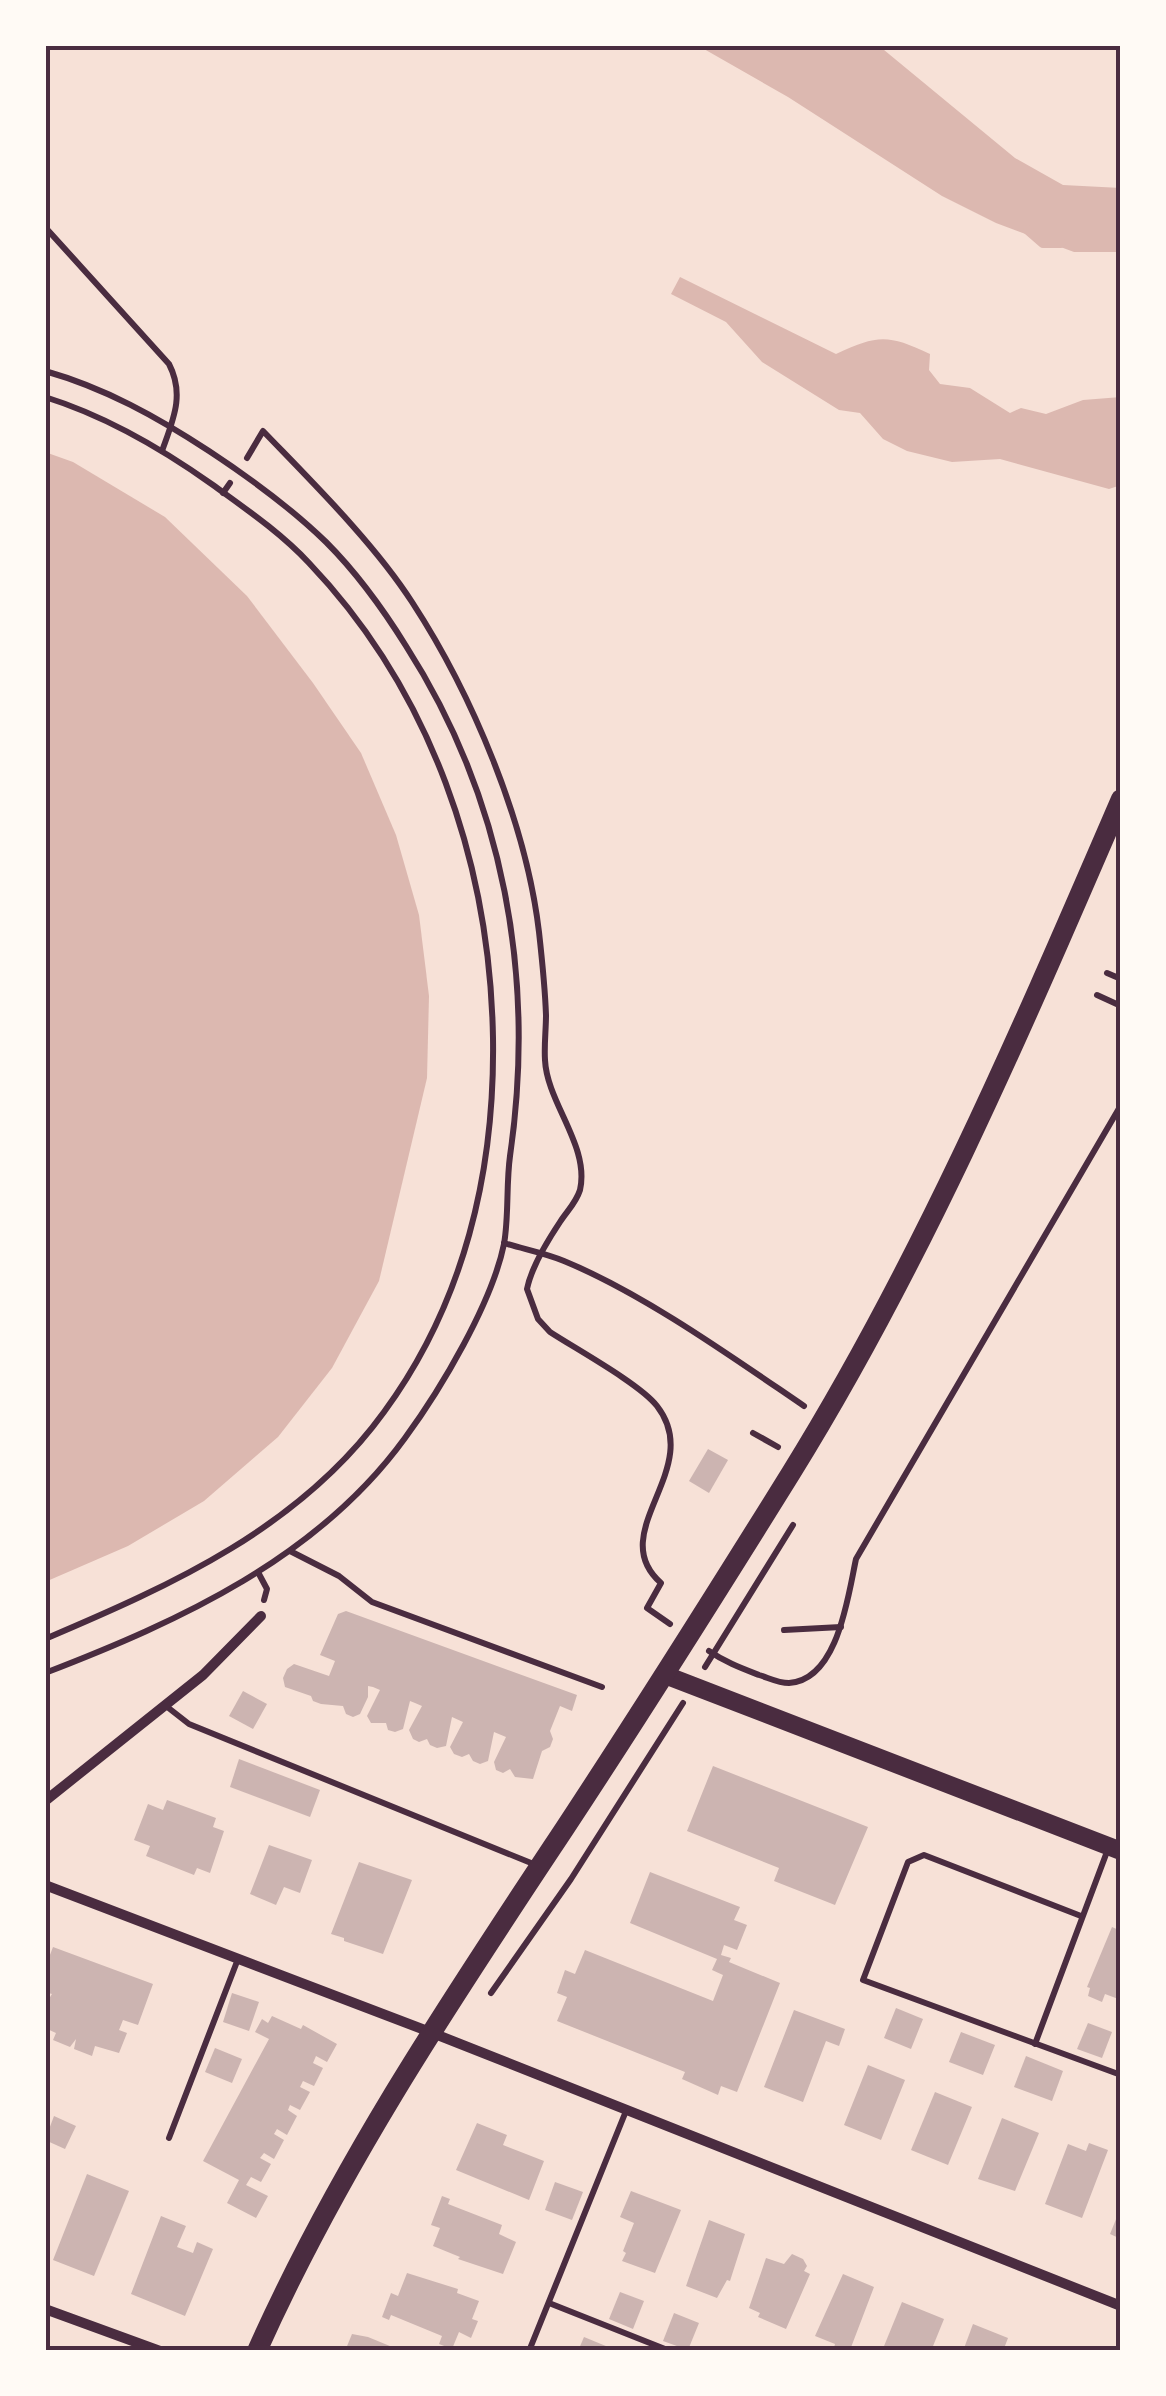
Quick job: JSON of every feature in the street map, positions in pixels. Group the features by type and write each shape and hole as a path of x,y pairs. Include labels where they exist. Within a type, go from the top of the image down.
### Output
{"main road":[{"path":"257,2351 338,2185 430,2032 665,1675 823,1418 914,1250 1006,1067 1121,799"}],"street":[{"path":"45,1802 166,1706 261,1616"},
{"path":"665,1675 1115,1848"},
{"path":"45,1885 430,2032 1121,2306"},
{"path":"45,2309 160,2351"}],"lane":[{"path":"166,1706 188,1724 540,1866"},
{"path":"1034,2044 1081,1916 1115,1848"},
{"path":"1081,1916 924,1855 908,1862 863,1980 1121,2075"},
{"path":"169,2138 238,1958"},
{"path":"529,2351 627,2110"},
{"path":"549,2302 670,2351"}],"path":[{"path":"45,226 169,364 179,389 162,450"},
{"path":"45,371 124,399 238,470 327,544 390,620 422,670 484,806 517,956 520,1031 504,1243 481,1308 412,1429 335,1515 259,1574 182,1614 45,1674"},
{"path":"45,397 113,424 162,450 224,492 308,562 366,633 423,729 471,856 482,903 492,1010 492,1128 473,1222 442,1312 412,1369 366,1434 299,1503 270,1526 162,1588 45,1639"},
{"path":"246,458 263,431 336,508 412,600 460,686 496,766 527,869 539,928 546,1012 545,1062 550,1088 581,1173 574,1204 526,1285 538,1320 646,1396 657,1406 670,1433 672,1462 642,1544 648,1572 661,1583 647,1608"},
{"path":"224,492 230,483"},
{"path":"1107,974 1121,979"},
{"path":"1097,995 1120,1002"},
{"path":"727,1663 778,1682 792,1683 808,1678 830,1652 841,1627 856,1559 1121,1106"},
{"path":"504,1243 562,1260 686,1328 823,1418"},
{"path":"290,1551 339,1576 372,1602 602,1687"},
{"path":"784,1630 841,1627"}],"shaded area":[{"path":"697,45 878,45 1015,158 1063,185 1121,188 1121,252 1074,252 996,223 942,196 788,97"},
{"path":"680,277 836,354 883,339 915,347 930,354 929,370 940,384 970,388 1010,413 1021,408 1046,414 1083,400 1121,397 1121,485 1109,489 1000,459 952,462 907,451 883,439 860,413 839,410 762,362 726,322 671,294"},
{"path":"45,452 73,462 165,517 247,596 313,683 361,753 396,835 419,915 429,996 427,1078 379,1281 332,1368 278,1437 204,1501 128,1546 45,1582"}],"building":[{"path":"708,1449 728,1460 709,1493 689,1481"},
{"path":"346,1611 577,1695 572,1711 560,1706 550,1731 553,1739 550,1747 542,1751 533,1779 515,1777 510,1769 503,1773 496,1770 494,1762 506,1737 494,1732 488,1761 480,1764 469,1754 454,1754 450,1747 463,1722 452,1717 446,1746 437,1748 427,1739 413,1739 409,1730 422,1706 410,1701 403,1729 395,1732 388,1730 386,1723 371,1723 367,1716 380,1690 373,1687 368,1686 368,1697 360,1714 353,1717 346,1714 343,1706 321,1704 285,1687 283,1678 294,1664 329,1676 335,1661 320,1655 338,1614"},
{"path":"243,1691 267,1704 253,1729 229,1716"},
{"path":"239,1759 320,1790 310,1817 230,1787"},
{"path":"713,1766 868,1827 835,1905 774,1881 779,1868 687,1831"},
{"path":"167,1800 216,1818 213,1827 224,1831 210,1873 197,1868 194,1875 146,1856 150,1846 134,1840 148,1804 163,1810"},
{"path":"269,1845 312,1860 300,1893 284,1887 276,1905 250,1894"},
{"path":"359,1862 412,1880 383,1954 331,1934"},
{"path":"650,1872 740,1907 734,1920 747,1925 737,1950 724,1945 721,1955 780,1983 737,2092 721,2086 718,2095 682,2079 685,2072 557,2021 567,1997 557,1993 565,1970 575,1974 585,1950 713,2001 723,1975 712,1970 717,1959 630,1923"},
{"path":"1112,1927 1121,1931 1121,2000 1105,1994 1102,2002 1088,1996 1087,1987"},
{"path":"53,1947 153,1984 138,2025 123,2020 119,2030 127,2033 119,2053 95,2046 92,2056 74,2049 76,2039 70,2047 53,2040 56,2033 45,2028 45,2005 52,1994 45,1992 45,1968"},
{"path":"232,1993 259,2002 249,2031 223,2022"},
{"path":"896,2008 923,2019 911,2049 884,2038"},
{"path":"794,2010 845,2029 839,2046 826,2041 803,2102 764,2087"},
{"path":"272,2016 301,2029 303,2025 337,2044 327,2062 316,2056 313,2063 323,2068 314,2086 303,2081 300,2087 310,2092 300,2110 290,2105 288,2110 297,2116 287,2135 277,2129 274,2134 284,2140 274,2159 264,2153 260,2158 271,2164 261,2182 251,2177 246,2185 268,2196 256,2218 227,2203 239,2180 203,2161 269,2039 255,2032 262,2019 268,2023"},
{"path":"1088,2023 1112,2032 1102,2058 1077,2049"},
{"path":"961,2032 995,2045 983,2075 949,2062"},
{"path":"215,2048 242,2059 232,2083 205,2072"},
{"path":"1026,2056 1063,2071 1052,2101 1014,2087"},
{"path":"868,2065 905,2080 881,2140 844,2125"},
{"path":"935,2092 972,2107 948,2165 911,2150"},
{"path":"54,2116 76,2126 65,2149 45,2140"},
{"path":"1002,2118 1039,2133 1015,2191 978,2179"},
{"path":"477,2123 507,2135 503,2145 544,2161 529,2200 456,2170"},
{"path":"1089,2143 1108,2150 1082,2218 1045,2204 1068,2144 1086,2151"},
{"path":"87,2174 129,2191 94,2276 53,2260"},
{"path":"555,2182 583,2192 572,2220 545,2210"},
{"path":"631,2191 681,2210 655,2273 622,2261 634,2223 620,2217"},
{"path":"442,2196 450,2199 448,2204 502,2225 499,2234 516,2242 503,2274 433,2246 440,2228 431,2225"},
{"path":"1121,2207 1121,2239 1110,2234"},
{"path":"161,2216 186,2226 177,2247 193,2253 197,2242 213,2249 185,2316 131,2294"},
{"path":"709,2220 745,2234 730,2281 717,2298 686,2286"},
{"path":"792,2254 803,2259 807,2266 804,2271 810,2274 786,2329 758,2317 760,2313 749,2308 766,2258 784,2264"},
{"path":"407,2273 458,2289 457,2293 479,2301 472,2319 478,2321 471,2338 459,2332 452,2349 439,2344 442,2336 391,2315 389,2320 382,2317 391,2293 398,2296"},
{"path":"843,2274 874,2287 850,2350 833,2351 835,2344 815,2336"},
{"path":"620,2292 644,2301 633,2329 609,2319"},
{"path":"902,2302 944,2319 931,2351 882,2351"},
{"path":"674,2313 699,2323 688,2350 663,2341"},
{"path":"973,2324 1008,2338 1003,2351 963,2351"},
{"path":"352,2334 368,2337 402,2351 345,2351"},
{"path":"584,2337 618,2351 578,2351"}],"waterway":[{"path":"1028,230 1043,243 1061,243"}]}
